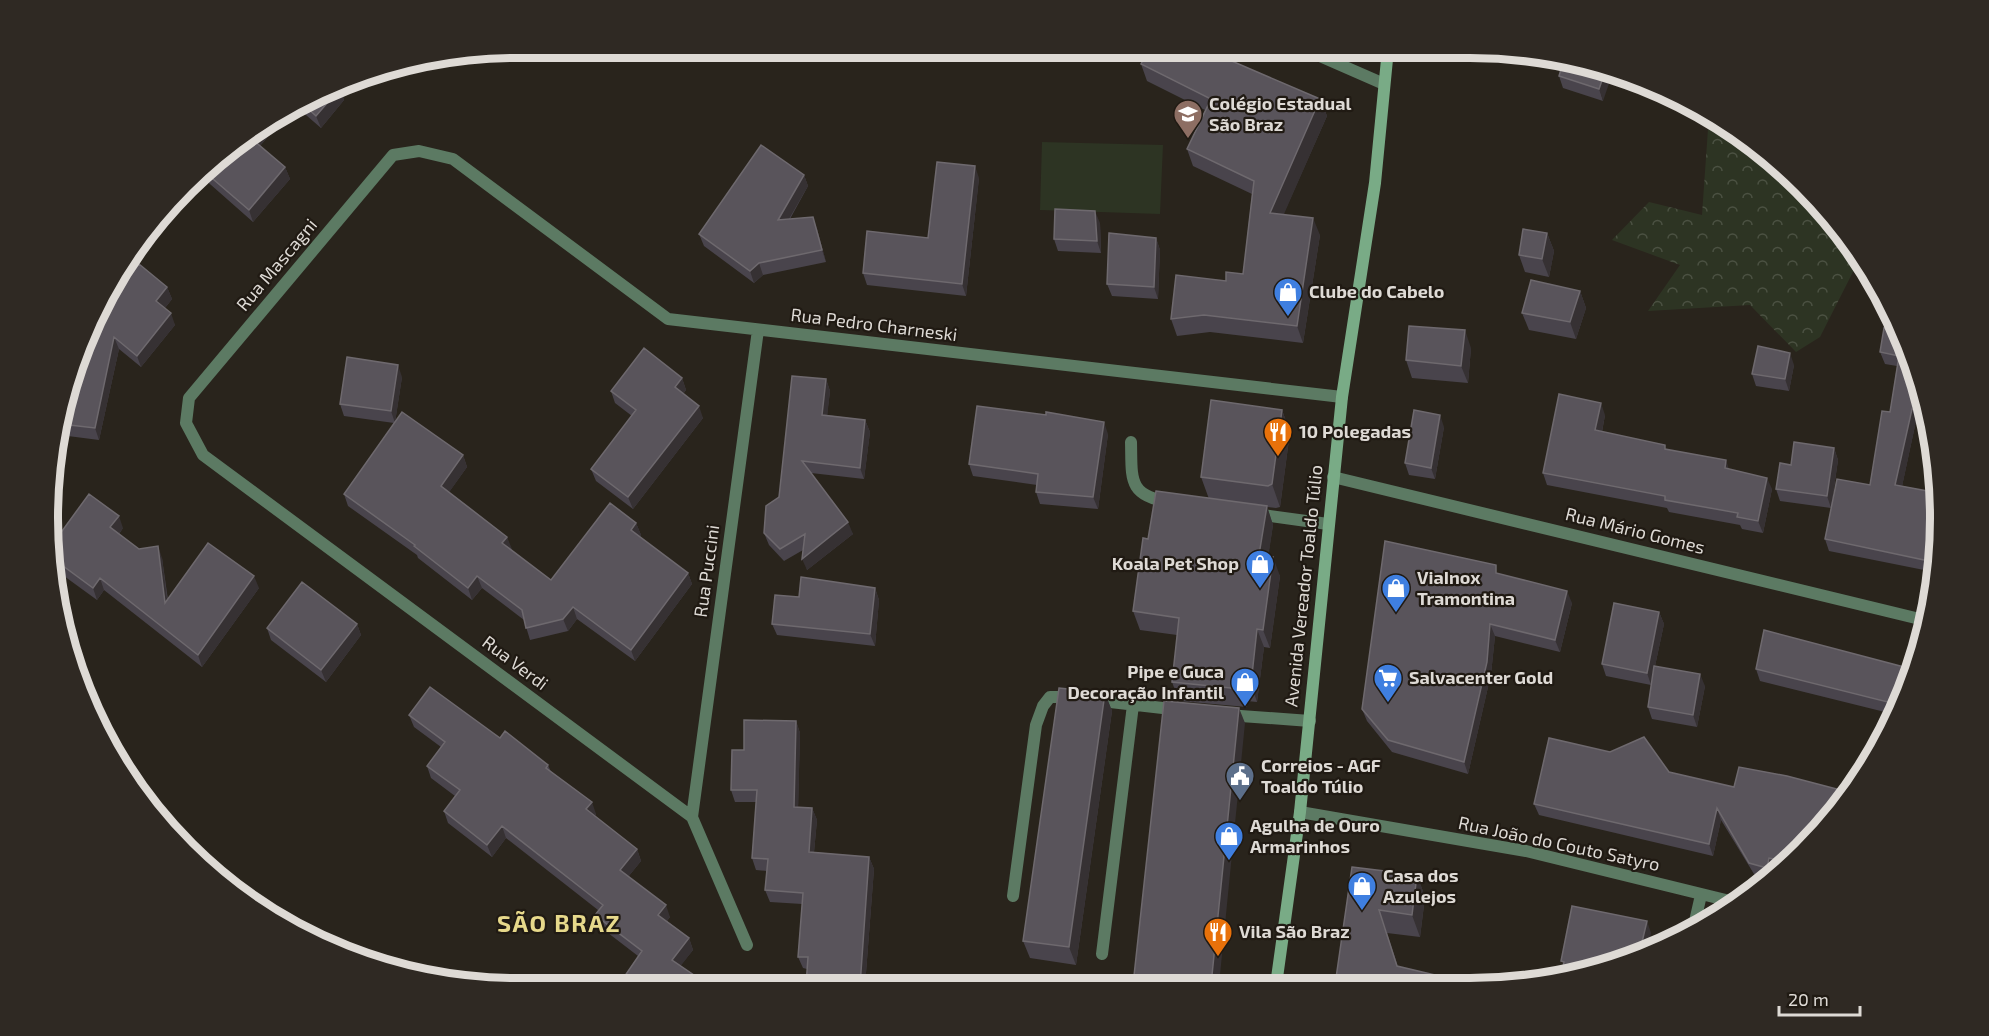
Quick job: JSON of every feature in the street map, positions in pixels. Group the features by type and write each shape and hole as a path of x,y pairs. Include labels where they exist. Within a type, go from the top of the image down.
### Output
{"main road":[{"name":"Avenida Vereador Toaldo Túlio","path":"1277,978 1300,812 1342,397 1375,183 1387,58"}],"street":[{"path":"1325,58 1384,84"},
{"name":"Rua Mascagni","path":"203,454 186,423 189,398 393,155 419,151 453,159"},
{"name":"Rua Pedro Charneski","path":"453,159 668,319 1342,397"},
{"name":"Rua Puccini","path":"692,817 758,330"},
{"path":"1131,442 1132,483 1141,494 1155,500 1178,503"},
{"name":"Rua Verdi","path":"203,454 692,817"},
{"name":"Rua Mário Gomes","path":"1333,477 1919,619"},
{"path":"1248,513 1328,524"},
{"path":"1013,896 1036,725 1043,706 1050,697 1059,696 1192,711"},
{"path":"1102,954 1133,705"},
{"path":"1215,713 1310,721"},
{"name":"Rua João do Couto Satyro","path":"1300,812 1526,851 1726,900"},
{"path":"692,817 747,945"},
{"path":"1696,919 1701,895"}],"green space":[{"path":"1708,125 1751,153 1796,193 1836,238 1855,267 1820,337 1796,352 1750,305 1648,311 1680,265 1612,240 1649,202 1702,215"},
{"path":"1042,142 1163,145 1160,214 1040,210"}],"building":[{"path":"1144,58 1225,58 1320,99 1270,213 1313,218 1297,326 1204,315 1171,319 1176,275 1226,281 1226,272 1243,274 1254,181 1187,149 1211,99 1141,64"},
{"path":"1562,67 1603,78 1599,89 1559,76"},
{"path":"331,98 316,116 309,109"},
{"path":"255,141 285,167 249,210 211,177"},
{"path":"761,145 804,175 778,220 813,217 822,250 759,263 750,271 699,234"},
{"path":"937,162 975,166 962,284 863,273 867,231 928,238"},
{"path":"1055,209 1095,211 1097,241 1054,239"},
{"path":"1523,229 1547,233 1542,259 1519,255"},
{"path":"1109,233 1156,238 1154,287 1107,284"},
{"path":"139,264 167,287 156,301 171,313 137,356 114,337 95,428 68,425 93,342 123,283"},
{"path":"1531,280 1580,291 1570,322 1522,313"},
{"path":"1409,326 1465,330 1461,366 1406,360"},
{"path":"1884,328 1890,329 1906,370 1918,410 1912,409 1895,485 1930,492 1929,561 1825,539 1837,479 1870,485 1882,411 1890,412 1899,356 1880,352"},
{"path":"1758,346 1790,353 1785,379 1752,374"},
{"path":"644,348 682,378 675,387 699,406 628,497 591,469 636,410 611,391"},
{"path":"347,357 398,365 391,411 340,404"},
{"path":"792,376 826,379 822,415 865,420 860,468 802,461 848,522 802,559 805,534 780,549 764,533 766,506 779,497"},
{"path":"1559,394 1601,403 1595,430 1665,445 1665,449 1726,460 1725,468 1767,478 1758,521 1737,517 1738,513 1665,500 1665,496 1543,473"},
{"path":"1211,400 1282,410 1272,484 1268,486 1201,477"},
{"path":"977,406 1046,415 1046,412 1104,422 1093,497 1036,492 1038,474 969,464"},
{"path":"1414,410 1440,415 1431,468 1405,463"},
{"path":"402,412 463,455 441,486 507,537 502,543 551,580 610,503 636,523 631,530 688,573 631,650 573,607 563,619 526,628 522,610 477,576 468,588 415,545 344,494"},
{"path":"1794,442 1834,448 1827,496 1776,489 1780,463 1791,465"},
{"path":"1156,491 1267,506 1259,555 1273,557 1263,630 1257,629 1251,684 1240,683 1240,689 1172,682 1179,618 1133,611 1143,538 1148,539"},
{"path":"89,494 119,516 110,527 139,549 158,546 165,603 208,543 254,576 198,655 100,578 93,588 61,564 59,536"},
{"path":"1385,541 1496,565 1496,573 1567,591 1555,640 1490,624 1487,662 1464,762 1388,740 1362,709"},
{"path":"801,577 875,588 870,634 772,624 775,595 799,597"},
{"path":"302,582 357,624 321,670 267,628"},
{"path":"1614,603 1659,612 1647,673 1602,664"},
{"path":"1764,630 1906,667 1892,703 1756,669"},
{"path":"1654,666 1700,674 1693,715 1648,707"},
{"path":"430,687 500,738 505,731 548,765 546,768 592,802 586,809 637,849 620,870 666,905 658,915 689,938 672,960 698,978 623,978 642,951 595,915 603,905 502,826 487,845 444,811 460,790 427,766 445,742 409,715"},
{"path":"1059,688 1105,693 1069,947 1023,941"},
{"path":"1164,701 1239,708 1212,978 1134,978"},
{"path":"744,720 796,721 794,807 812,808 809,852 869,857 861,978 807,978 808,957 798,957 803,893 765,890 768,859 752,858 757,790 731,790 732,750 744,750"},
{"path":"1644,737 1669,772 1734,787 1739,767 1787,776 1841,790 1796,843 1778,860 1769,858 1767,868 1749,863 1717,808 1709,844 1534,804 1549,738 1610,752"},
{"path":"1352,867 1417,875 1412,915 1379,910 1397,966 1448,978 1336,978"},
{"path":"1572,906 1647,921 1641,945 1563,969 1564,962 1561,961"}],"place":[{"name":"Colégio Estadual São Braz","path":"1188,140"},
{"name":"Clube do Cabelo","path":"1288,318"},
{"name":"10 Polegadas","path":"1278,458"},
{"name":"Koala Pet Shop","path":"1260,590"},
{"name":"ViaInox Tramontina","path":"1396,614"},
{"name":"Salvacenter Gold","path":"1388,704"},
{"name":"Pipe e Guca Decoração Infantil","path":"1245,708"},
{"name":"Correios - AGF Toaldo Túlio","path":"1240,802"},
{"name":"Agulha de Ouro Armarinhos","path":"1229,862"},
{"name":"Casa dos Azulejos","path":"1362,912"},
{"name":"Vila São Braz","path":"1218,958"}],"district":[{"name":"SÃO BRAZ","path":"559,924"}]}
